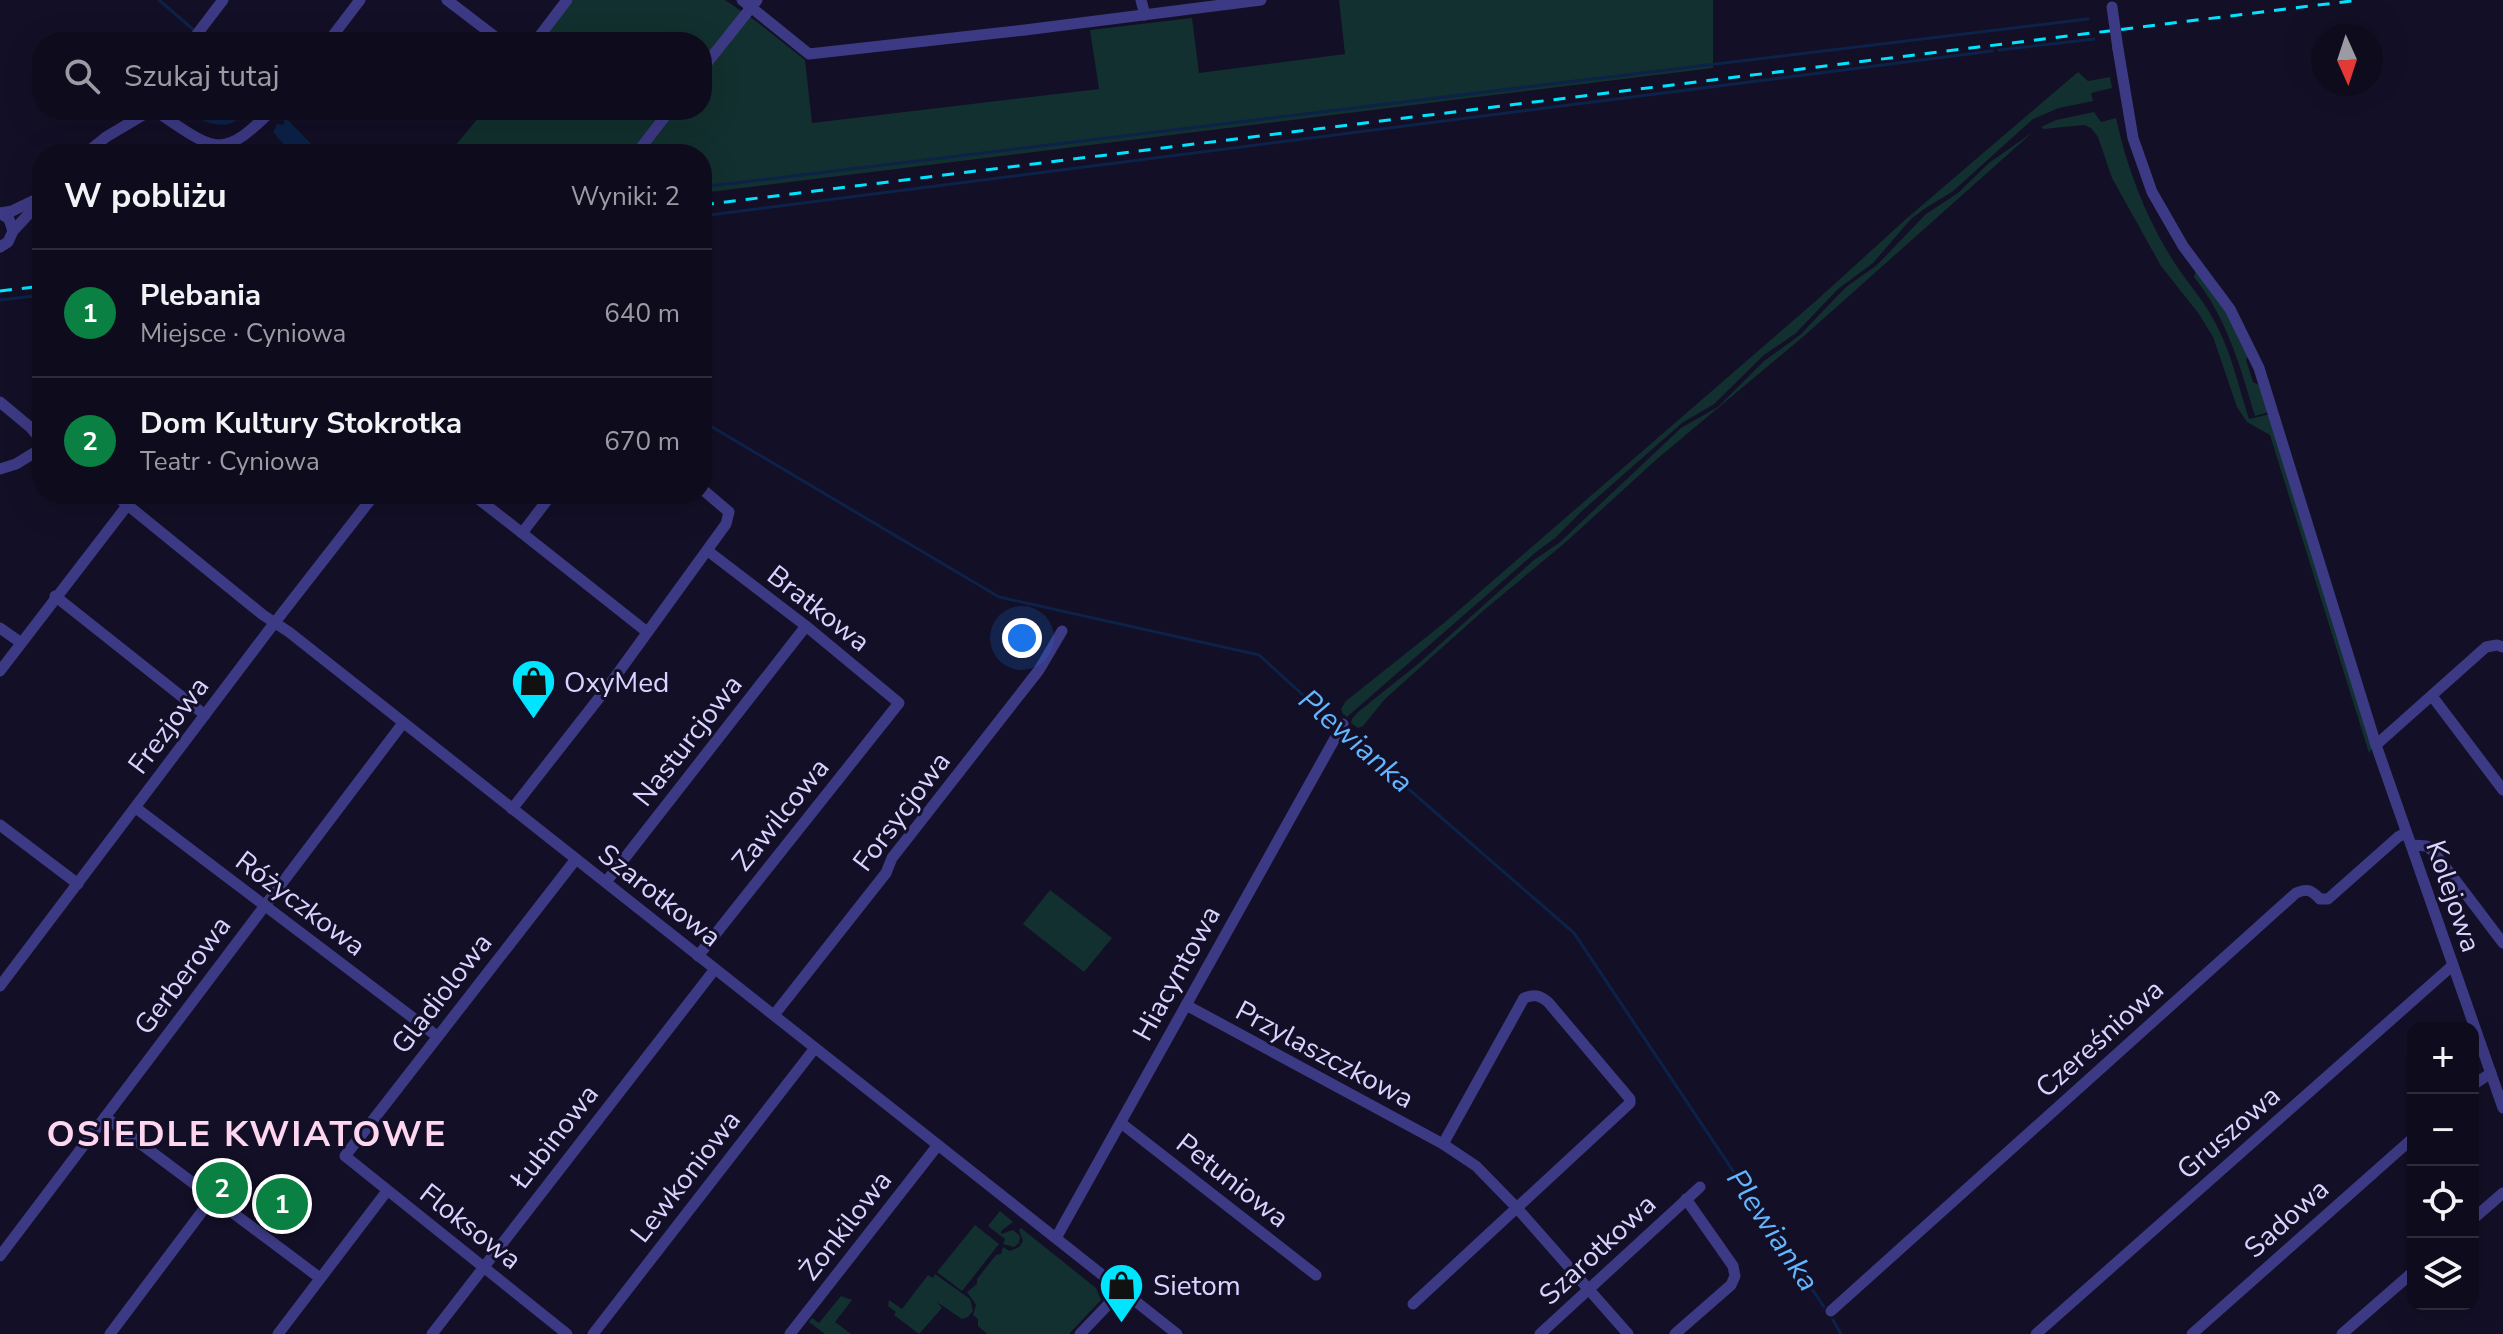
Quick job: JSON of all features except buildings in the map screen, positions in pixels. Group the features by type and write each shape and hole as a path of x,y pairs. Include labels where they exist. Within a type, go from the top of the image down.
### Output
{"street":[{"path":"199,32 223,0"},
{"path":"336,32 360,0"},
{"path":"447,0 489,32"},
{"path":"543,32 567,0"},
{"path":"1141,0 1145,15"},
{"path":"712,55 750,2 809,54 1261,0"},
{"name":"Kolejowa","path":"2111,4 2133,138 2152,192 2171,228 2230,309 2259,368 2376,745 2503,1108"},
{"path":"97,144 130,120"},
{"path":"172,120 194,138 213,144"},
{"path":"225,144 243,138 262,120"},
{"path":"644,144 662,120"},
{"path":"1,213 32,201"},
{"path":"0,247 8,242 13,231 32,210"},
{"path":"1,213 11,221 13,231"},
{"path":"0,402 32,429"},
{"path":"0,469 32,454"},
{"path":"512,809 610,684 726,524 729,512 712,498"},
{"name":"Frezjowa","path":"0,986 367,504"},
{"path":"485,504 647,632"},
{"path":"522,533 544,504"},
{"path":"0,671 128,505"},
{"name":"Szarotkowa","path":"128,505 1177,1334"},
{"name":"Bratkowa","path":"708,551 899,703"},
{"path":"55,596 205,715"},
{"name":"Nasturcjowa","path":"606,882 806,626"},
{"path":"0,628 20,642"},
{"name":"Forsycjowa","path":"774,1015 1039,670 1062,631"},
{"path":"2376,745 2486,647 2500,646"},
{"path":"2432,696 2503,790"},
{"name":"Zawilcowa","path":"698,956 899,703"},
{"name":"Gerberowa","path":"0,1256 403,723"},
{"name":"Hiacyntowa","path":"1056,1238 1341,728"},
{"name":"Różyczkowa","path":"136,808 437,1036"},
{"path":"0,825 78,884"},
{"name":"Czereśniowa","path":"1831,1311 2296,893 2305,889 2320,899 2328,899 2406,833"},
{"path":"2411,845 2427,846 2434,852 2503,943"},
{"name":"Gladiolowa","path":"345,1156 576,859"},
{"name":"Gruszowa","path":"2036,1334 2453,965"},
{"name":"Łubinowa","path":"432,1334 715,969"},
{"path":"1413,1304 1631,1101 1543,998 1533,995 1524,998 1443,1144"},
{"name":"Przylaszczkowa","path":"1186,1005 1443,1144 1476,1166 1628,1334"},
{"name":"Lewkoniowa","path":"593,1334 815,1048"},
{"path":"2479,1081 2491,1073"},
{"path":"105,1117 320,1278"},
{"name":"Petuniowa","path":"1121,1123 1316,1275"},
{"name":"Sadowa","path":"2192,1334 2407,1143"},
{"name":"Żonkilowa","path":"790,1334 938,1145"},
{"name":"Floksowa","path":"345,1156 567,1334"},
{"name":"Szarotkowa","path":"1540,1334 1700,1187"},
{"path":"278,1334 387,1191"},
{"path":"2479,1214 2503,1193"},
{"path":"110,1334 213,1197"},
{"name":"Szarotkowa","path":"1675,1334 1731,1285 1735,1276 1733,1266 1686,1199"},
{"path":"2342,1334 2407,1277"},
{"path":"1080,1334 1122,1290"}],"green space":[{"path":"573,0 725,0 805,60 812,123 1099,89 1090,30 1192,18 1199,73 1345,54 1339,0 1713,0 1713,68 712,192 712,144 456,144 477,120 712,120 712,32 549,32"},
{"path":"2078,72 2088,81 2110,77 2112,88 2091,93 2093,101 2059,108 2033,119 1952,192 1911,219 1873,263 1838,289 1796,333 1764,355 1714,404 1682,423 1555,538 1347,717 1343,714 1341,709 1346,701 1444,623"},
{"path":"2094,112 2101,122 2116,118 2132,175 2147,213 2176,265 2217,326 2249,419 2270,414 2373,747 2369,753 2270,435 2247,422 2237,407 2213,337 2161,266 2112,178 2098,137 2084,125 2041,127 2056,120"},
{"path":"2033,132 1804,336 1484,610 1385,699 1363,726 1358,728 1351,723 1358,712 1418,664 1534,560 1559,543 1681,428 1718,407 1764,361 1800,335 1846,287 1877,265 1926,214 1958,193 1989,163"},
{"path":"2196,270 2226,311 2249,355 2246,360 2253,382 2259,385 2269,412 2255,416 2231,343 2215,309 2194,277"},
{"path":"1050,890 1112,938 1084,972 1023,924"},
{"path":"1000,1211 1013,1222 1001,1234 1013,1230 1020,1236 1019,1243 1014,1247 1003,1244 1005,1239 988,1226"},
{"path":"975,1225 999,1244 962,1291 937,1272"},
{"path":"1021,1228 1096,1288 1101,1300 1069,1334 987,1334 978,1326 978,1319 973,1315 976,1305 967,1292 977,1284 977,1279 996,1255 1001,1254 1003,1247 1010,1251 1019,1247 1023,1241"},
{"path":"935,1274 970,1299 973,1311 962,1319 937,1302 942,1308 919,1334 894,1315 896,1312 888,1306 889,1300 902,1309 928,1275 933,1278"},
{"path":"841,1296 852,1300 835,1322 851,1334 825,1334 809,1322 812,1318 819,1323"}],"water":[{"path":"202,120 236,120 223,125"},
{"path":"283,120 288,120 311,144 283,144 273,132 277,124 285,122"}],"waterway":[{"name":"Plewianka","path":"159,0 195,31"},
{"path":"712,186 2088,19"},
{"path":"1999,50 2094,39"},
{"path":"712,215 1992,51"},
{"path":"0,300 32,296"},
{"name":"Plewianka","path":"712,427 999,597 1259,655 1337,726"},
{"name":"Plewianka","path":"1343,732 1574,933 1824,1307"},
{"name":"Plewianka","path":"1833,1320 1841,1334"}],"railway":[{"path":"712,204 2359,0"},
{"path":"0,291 32,287"}],"place":[{"name":"OxyMed","path":"533,721"},
{"name":"Dom Kultury Stokrotka","path":"222,1188"},
{"name":"Plebania","path":"282,1204"},
{"name":"Sietom","path":"1122,1324"}],"district":[{"name":"OSIEDLE KWIATOWE","path":"247,1133"}]}
